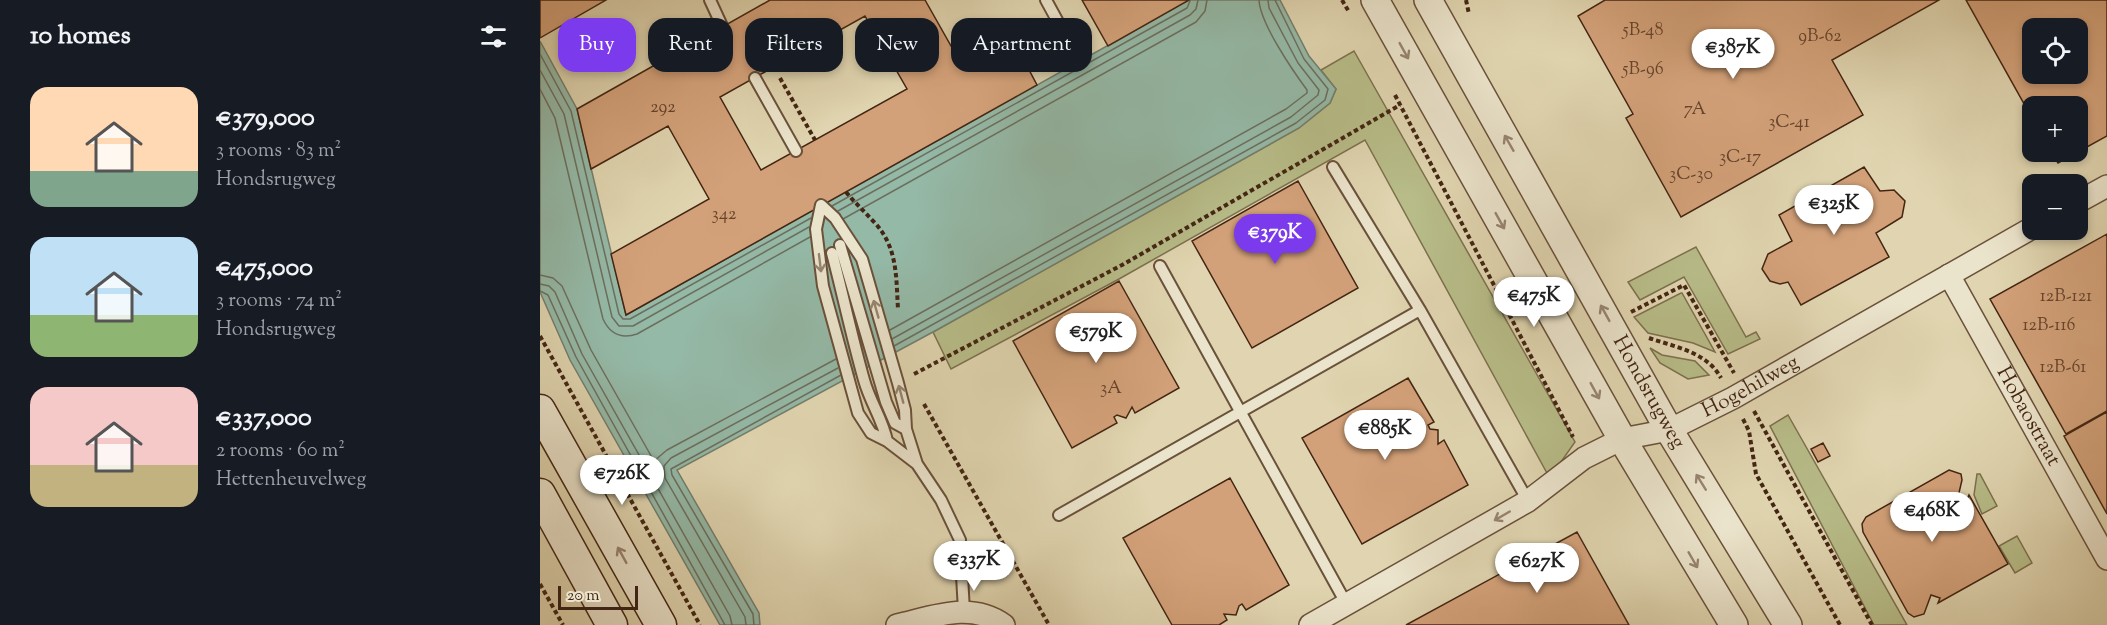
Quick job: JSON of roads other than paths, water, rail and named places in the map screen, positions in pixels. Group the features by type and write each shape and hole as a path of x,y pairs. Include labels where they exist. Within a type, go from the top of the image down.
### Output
{"main road":[{"path":"540,410 661,625"},
{"path":"540,494 612,625"}],"street":[{"path":"1376,0 1622,439 1734,625"},
{"name":"Hondsrugweg","path":"1428,0 1669,430 1788,625"},
{"path":"2088,196 2107,186"},
{"name":"Hogehilweg","path":"1310,625 1528,501 1584,458 1622,439 1669,430 1739,395 2022,234"},
{"name":"Hobaostraat","path":"1949,275 2107,559"},
{"path":"897,625 975,611 1004,625"}],"lane":[{"path":"710,0 718,18"},
{"path":"1046,0 1056,18"},
{"path":"755,78 796,151"},
{"path":"1333,167 1420,310 1528,501"},
{"path":"917,464 887,441 871,433 858,413 823,286 816,230 821,206 836,218 862,259 906,410 906,429 917,464 941,500 960,540 964,612"},
{"path":"887,441 885,429 872,406 864,381 836,249 895,423 906,429"},
{"path":"1160,266 1347,605"},
{"path":"1059,515 1420,310"}],"water":[{"path":"1189,0 1280,0 1309,56 1336,89 1330,103 1299,128 933,332 677,470 759,613 760,625 720,625 570,360 540,292 540,41 577,109 626,315 1060,72 1092,72 1092,54"}]}
